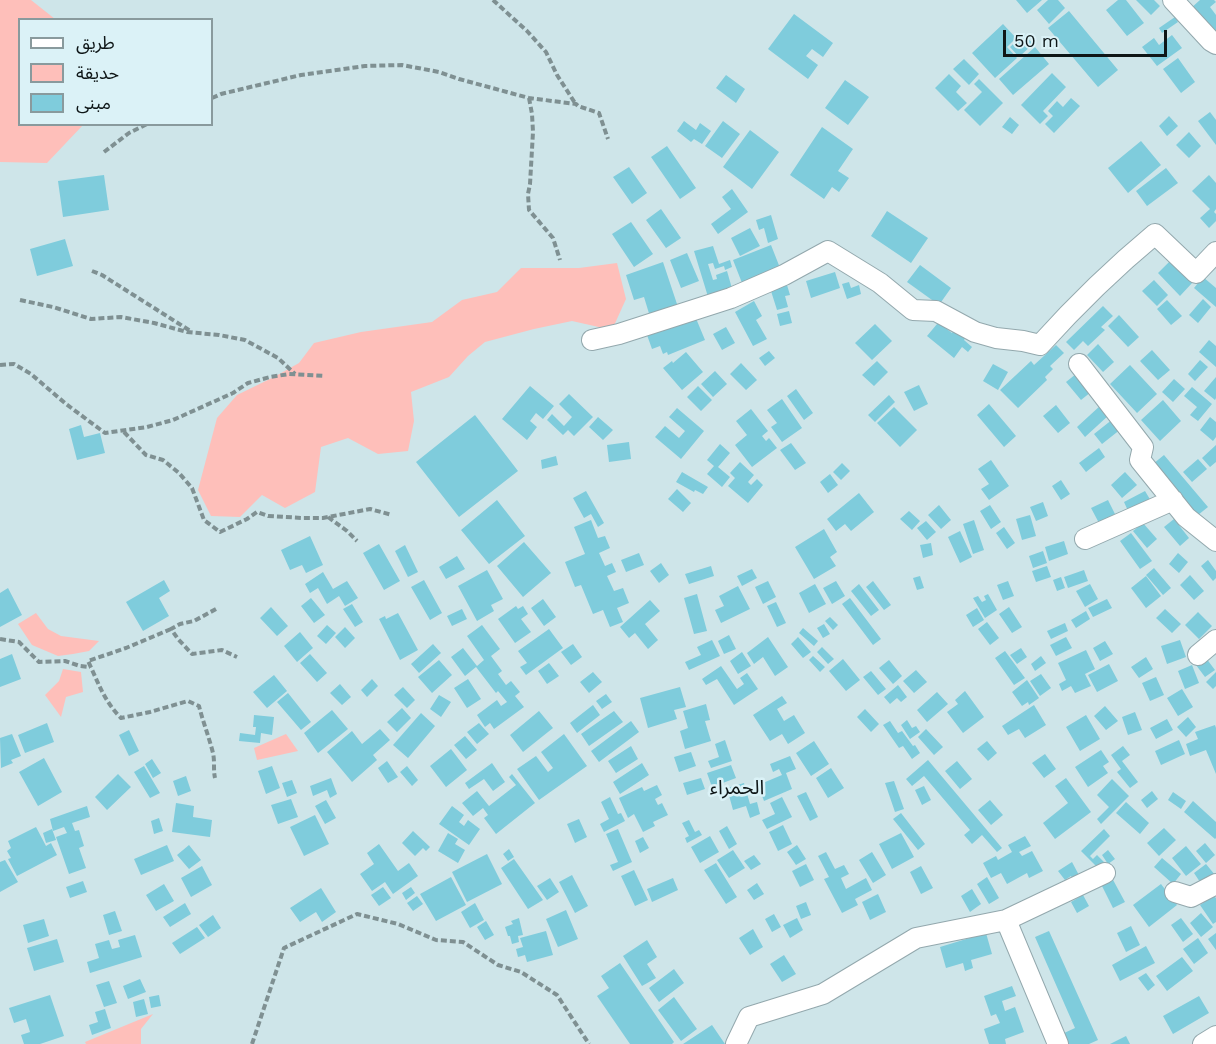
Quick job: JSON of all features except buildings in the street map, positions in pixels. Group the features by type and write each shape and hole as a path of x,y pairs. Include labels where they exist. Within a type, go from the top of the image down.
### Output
{"street":[{"path":"1173,0 1216,44"},
{"path":"592,340 619,334 731,298 784,275 828,251 880,283 913,310 936,311 975,332 1040,345 1093,289 1155,234 1196,273 1216,252"},
{"path":"1079,364 1143,447 1140,460 1186,517 1216,541"},
{"path":"1085,539 1173,500"},
{"path":"1198,655 1216,640"},
{"path":"736,1044 748,1017 823,994 916,938 1006,920 1105,873"},
{"path":"1175,892 1191,897 1216,884"},
{"path":"1006,920 1058,1044"},
{"path":"1203,1044 1216,1036"}],"path":[{"path":"493,0 546,52 557,75 576,104"},
{"path":"213,98 301,75 365,66 402,65 439,72 529,98 576,104 599,113 608,139"},
{"path":"529,98 533,132 528,194 529,210 553,238 560,260"},
{"path":"104,152 129,133 143,126"},
{"path":"92,271 102,275 193,333"},
{"path":"20,300 91,319 121,317 193,333 245,340 278,358 296,374"},
{"path":"0,365 14,364 32,374 66,404 105,433 147,427 173,420 233,393 248,383 270,377 296,374 325,376"},
{"path":"123,431 146,455 163,460 179,473 192,488 204,519 220,532 257,512 268,516 303,518 328,517 370,509 392,515"},
{"path":"328,517 357,541"},
{"path":"215,777 213,756 199,706 188,701 121,718 103,696 88,661 126,648 180,624 194,621 216,609"},
{"path":"171,629 192,654 222,650 237,657"},
{"path":"0,639 19,642 39,662 65,661 91,667"},
{"path":"252,1044 284,948 357,914 398,924 436,940 463,942 498,964 521,972 557,995 589,1044"}],"green space":[{"path":"0,0 31,0 54,18 18,18 18,126 82,126 47,163 0,162"},
{"path":"617,263 626,299 612,330 572,321 485,342 468,356 449,377 411,392 414,421 408,451 378,454 348,438 321,447 315,492 285,508 262,495 240,517 211,516 198,490 217,418 237,395 299,363 314,343 361,332 432,322 462,300 497,292 521,268 579,268"},
{"path":"36,613 48,629 61,636 99,641 89,651 58,656 32,645 18,624"},
{"path":"63,669 81,672 83,692 66,697 61,717 45,695 59,681"},
{"path":"286,734 298,751 257,760 254,748"},
{"path":"153,1014 141,1029 141,1044 86,1044 85,1042"}],"district":[{"name":"الحمراء","path":"737,788"}]}
